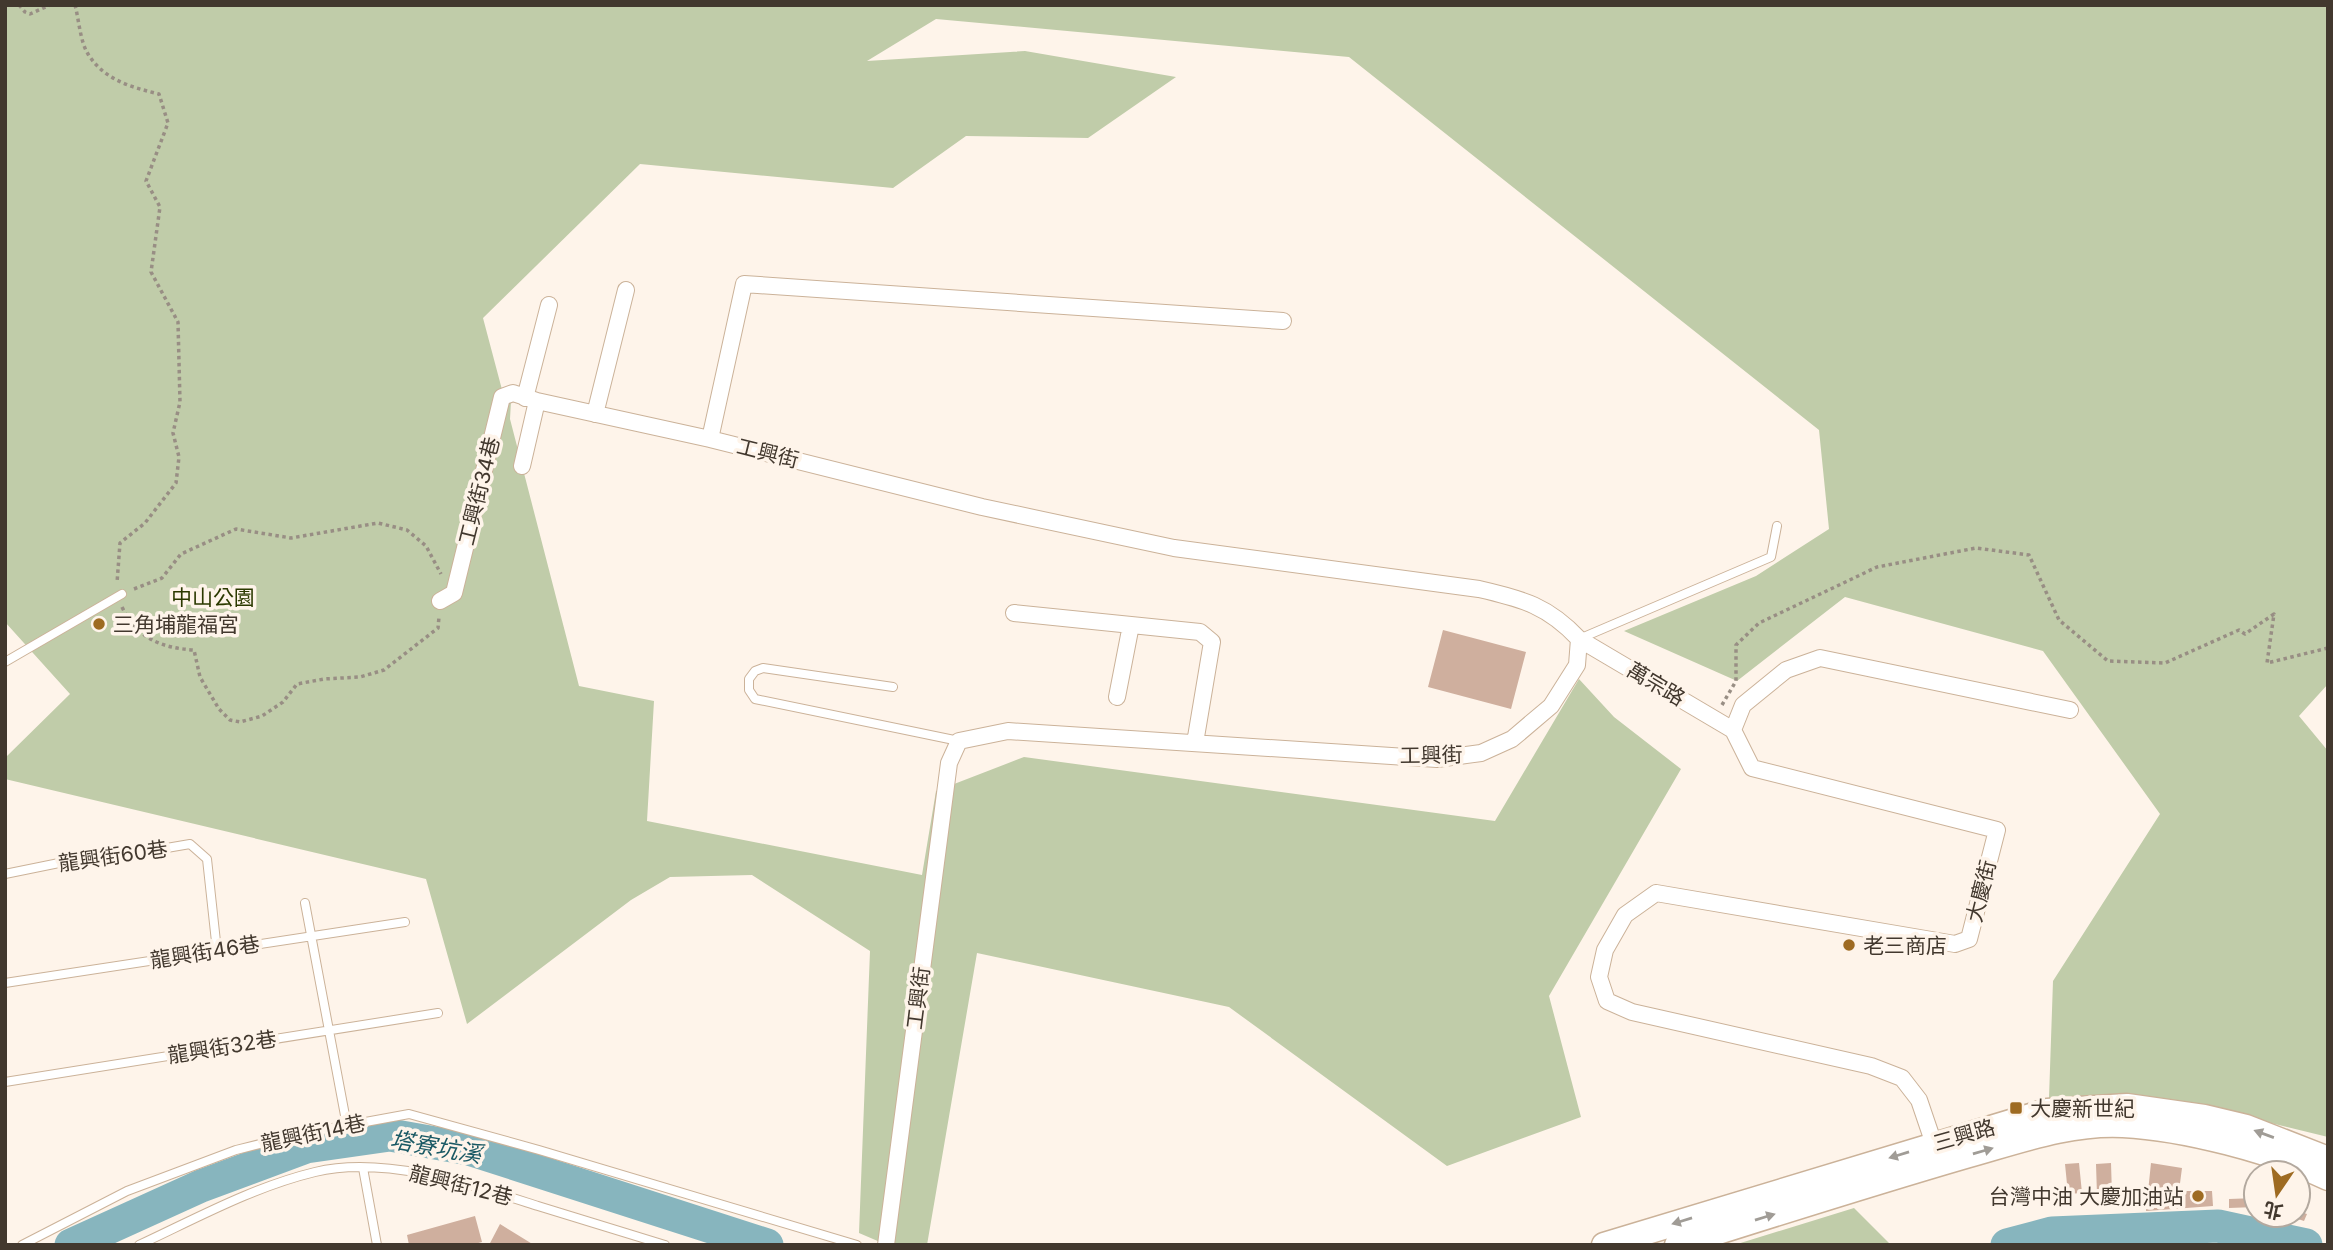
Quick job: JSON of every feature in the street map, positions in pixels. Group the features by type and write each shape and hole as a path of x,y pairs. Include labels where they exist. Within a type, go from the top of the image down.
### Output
{"main road":[{"name":"三興路","path":"1677,1245 1937,1154 2047,1111 2127,1106 2204,1117 2246,1127 2328,1159"},
{"name":"三興路","path":"1604,1245 1937,1154 2055,1131 2122,1124 2217,1140 2280,1159 2328,1178"}],"street":[{"name":"工興街","path":"710,439 744,284 1283,321"},
{"path":"595,414 626,290"},
{"path":"522,467 531,399 549,305"},
{"name":"工興街34巷","path":"440,601 454,593 502,397 513,393 531,399"},
{"name":"工興街","path":"531,399 710,439 982,507 1174,548 1479,589 1521,599 1561,620 1579,639 1577,665 1551,706 1512,739 1481,753 1437,759 1008,731 959,741 949,762 886,1245"},
{"path":"1014,613 1200,632 1212,642 1195,743"},
{"path":"1117,696 1131,625"},
{"name":"萬宗路","path":"1579,639 1733,730"},
{"path":"1733,730 1743,705 1786,670 1820,658 2070,710"},
{"name":"大慶街","path":"1733,730 1752,768 1997,830 1969,939 1955,944 1656,893 1625,915 1605,950 1599,977 1607,1001 1632,1013 1871,1066 1902,1078 1919,1100 1937,1154"}],"lane":[{"path":"1579,639 1771,558 1777,526"},
{"path":"5,662 120,596"},
{"path":"893,687 763,668 755,671 749,679 750,690 755,699 959,741"},
{"name":"龍興街60巷","path":"5,874 113,852 155,850 190,844 207,859 217,951"},
{"path":"305,903 347,1126"},
{"name":"龍興街46巷","path":"5,983 405,922"},
{"name":"龍興街32巷","path":"5,1082 438,1013"},
{"name":"龍興街14巷","path":"22,1245 127,1191 236,1150 409,1114 858,1245"},
{"path":"363,1168 377,1245"},
{"name":"龍興街12巷","path":"139,1245 258,1189 318,1171 363,1168 412,1171 502,1195 665,1245"}],"path":[{"path":"19,5 30,14 50,5"},
{"path":"75,5 87,52 107,76 133,88 159,94 168,122 146,181 160,207 150,272 178,322 180,402 173,433 179,457 176,483 145,523 120,543 120,596 130,622 152,640 171,648 194,650 200,677 219,709 230,720 240,722 262,716 283,702 297,684 360,677 384,670 438,628 441,573 426,546 407,530 378,523 291,538 236,529 181,554 162,578 120,596"},
{"path":"1714,719 1736,681 1736,645 1759,623 1877,567 1976,548 2029,555 2059,620 2108,661 2165,663 2239,630 2245,634 2274,614 2267,663 2328,648"}],"green space":[{"name":"中山公園","path":"5,5 2328,5 2328,684 2299,716 2328,751 2328,1137 2197,1105 2049,1098 2053,981 2160,814 2043,651 1845,597 1737,681 1624,631 1756,576 1829,529 1819,430 1349,57 936,19 867,61 1025,51 1176,77 1088,138 966,136 893,188 640,164 483,318 505,401 511,401 510,419 579,686 654,701 647,821 922,875 936,791 1024,757 1495,821 1579,679 1614,717 1681,769 1549,996 1581,1117 1447,1166 1229,1007 977,953 927,1245 887,1245 859,1233 870,951 752,875 670,877 631,900 467,1024 426,879 5,779 5,758 70,694 5,622"},
{"path":"1854,1208 1891,1245 1734,1245"}],"building":[{"path":"1443,630 1526,652 1511,709 1428,687"},
{"path":"2079,1163 2082,1193 2068,1194 2065,1164"},
{"path":"2111,1163 2112,1195 2097,1195 2096,1164"},
{"path":"2151,1163 2182,1168 2179,1191 2212,1191 2213,1206 2146,1211"},
{"path":"2229,1199 2242,1199 2242,1208 2229,1208"},
{"path":"475,1216 482,1242 471,1245 409,1245 407,1235"},
{"path":"500,1224 534,1245 489,1245"}],"waterway":[{"name":"塔寮坑溪","path":"71,1245 201,1186 306,1147 390,1135 469,1149 767,1245"},
{"name":"塔寮坑溪","path":"2007,1245 2052,1233 2218,1226 2306,1245"}],"place":[{"name":"三角埔龍福宮","path":"99,624"},
{"name":"老三商店","path":"1849,945"},
{"name":"大慶新世紀","path":"2016,1108"},
{"name":"台灣中油 大慶加油站","path":"2198,1196"}]}
